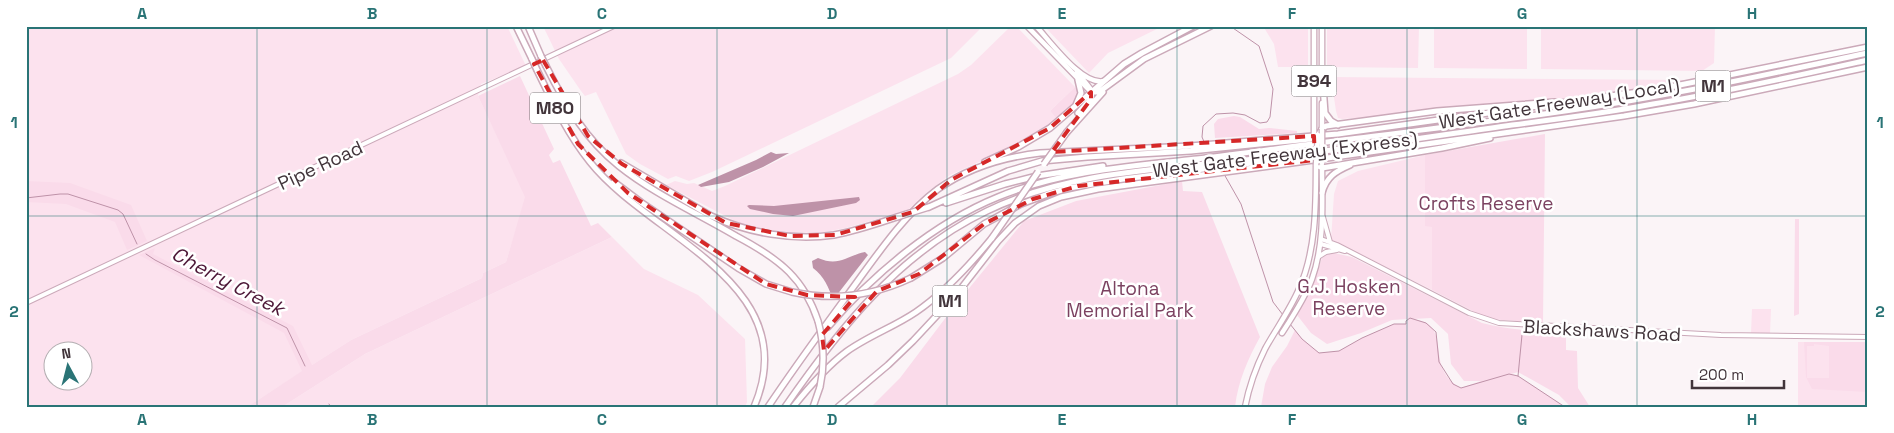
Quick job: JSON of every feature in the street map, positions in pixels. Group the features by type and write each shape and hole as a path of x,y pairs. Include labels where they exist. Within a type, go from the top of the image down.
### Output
{"highway":[{"name":"M80","path":"516,26 555,107 578,144"},
{"name":"M80","path":"528,26 564,101 588,136"},
{"path":"938,189 962,173 1040,135 1075,108 1124,64 1192,26"},
{"path":"1092,92 1099,92 1131,68 1166,47 1211,26"},
{"name":"West Gate Freeway (Local)","path":"799,362 880,251 918,206 938,189 975,169 1016,156 1071,151 1190,149 1221,143 1338,134 1640,92 1868,46"},
{"name":"West Gate Freeway (Express)","path":"799,362 833,322 887,267 938,230 996,197 1018,189 1070,176 1142,164 1229,155 1648,98 1868,53"},
{"name":"West Gate Freeway (Express)","path":"784,407 829,344 888,280 915,256 965,223 1000,205 1055,186 1127,172 1235,166 1329,150 1644,106 1868,60"},
{"path":"1124,64 1126,68 1131,68"},
{"name":"West Gate Freeway (Local)","path":"1177,177 1204,169 1510,132 1650,112 1868,68"},
{"path":"1322,72 1326,113 1330,121 1338,125"},
{"path":"1075,108 1081,93 1078,80"},
{"path":"793,407 826,369 848,351 917,311 945,289 992,238 1067,132 1112,82"},
{"path":"1067,132 1071,122 1091,99 1092,92"},
{"path":"1322,128 1437,111 1640,92"},
{"path":"1322,165 1442,148 1510,132"},
{"path":"929,207 996,175 1029,164 1066,158 1224,148 1338,134"},
{"path":"588,136 640,176 711,216 740,227 777,235 816,237 854,231 1004,184 1037,176 1093,168 1142,164"},
{"path":"588,136 620,166 638,179 764,252 782,266 804,290 818,321 824,352 823,374 813,407"},
{"path":"578,144 592,161 615,183 738,268 766,284 792,292 823,297 856,296 887,288 911,278 943,258 984,224 1033,199 1078,186 1204,169"},
{"path":"578,144 590,162 613,185 717,268 743,295 759,327 763,351 763,376 754,407"},
{"path":"1322,193 1324,184 1331,175 1348,166 1367,160"},
{"path":"1078,186 1177,177"},
{"name":"M1","path":"838,407 888,365 913,341 956,295 998,241 1023,216 1051,201 1081,192 1177,177"},
{"name":"M1","path":"768,407 799,362"}],"main road":[{"name":"Pipe Road","path":"26,303 614,26"},
{"path":"1027,26 1078,80 1092,92"},
{"path":"1036,26 1074,67 1092,92"},
{"name":"B94","path":"1245,407 1256,368 1304,278 1313,239 1316,165 1314,26"},
{"name":"B94","path":"1282,333 1311,280 1321,241 1322,26"},
{"path":"1074,67 1091,80 1104,81"},
{"path":"1314,72 1322,72"},
{"path":"1316,135 1322,128"},
{"path":"1316,165 1322,165"},
{"path":"1322,213 1330,242"},
{"path":"1313,239 1321,241"},
{"name":"Blackshaws Road","path":"1321,241 1330,242 1480,318 1505,324 1721,335 1868,337"},
{"name":"Blackshaws Road","path":"1321,241 1339,250 1352,253"},
{"path":"1318,257 1326,252 1339,250"}],"highlighted area":[{"path":"543,60 588,136 622,164 726,223 790,236 835,235 913,212 951,180 1050,128 1091,92 1091,99 1052,152 1314,136 1315,160 1078,186 1033,199 984,224 919,274 877,291 824,351 822,335 855,297 807,295 766,284 628,193 578,144 534,64"}],"shaded area":[{"path":"26,26 507,26 526,66 481,84 478,96 526,197 506,262 483,273 482,278 351,340 247,407 26,407"},
{"path":"543,26 983,26 951,58 712,172 689,181 676,176 668,179 626,154 596,92 585,96 559,59"},
{"path":"1011,26 1016,26 1075,87 1050,111 1056,118 1039,132 1017,145 950,175 926,193 908,210 846,228 819,233 778,232 739,223 666,185 675,181 687,184 694,183 712,191 725,186 958,74 971,65"},
{"path":"1044,26 1163,26 1108,53 1089,73"},
{"path":"1263,26 1308,26 1308,67 1278,67 1274,44"},
{"path":"1327,26 1419,26 1418,68 1327,67"},
{"path":"1434,26 1527,26 1527,69 1434,68"},
{"path":"1541,26 1715,26 1714,63 1702,71 1541,69"},
{"path":"1331,77 1687,80 1687,82 1522,104 1342,119 1338,118 1336,111"},
{"path":"771,152 776,154 789,153 729,182 701,187 698,185 756,160"},
{"path":"1425,155 1425,226 1432,226 1432,290 1331,240 1334,194 1338,181 1358,171"},
{"path":"859,197 860,200 856,203 793,216 750,209 747,206 774,206"},
{"path":"612,237 644,269 698,295 745,339 747,402 745,407 282,407 365,354"},
{"path":"865,252 868,255 833,300 826,283 813,268 812,261 818,258 837,261"},
{"path":"1752,309 1771,309 1770,334 1751,333"},
{"path":"1798,342 1868,342 1868,407 1798,407"}],"green space":[{"path":"520,76 554,149 549,155 553,163 560,160 591,226 598,223 612,237 365,354 282,407 247,407 302,371 284,333 139,255 155,248 153,254 293,326 312,365 351,340 482,278 483,273 506,262 525,197 478,96"},
{"path":"1075,87 1079,93 1075,103 1056,118 1050,111"},
{"path":"1234,116 1240,117 1259,129 1269,128 1297,131 1297,133 1215,138 1214,124 1218,119"},
{"name":"Crofts Reserve","path":"1545,134 1543,323 1488,319 1432,290 1432,227 1425,226 1425,155"},
{"path":"26,181 70,183 131,205 147,241 127,250 115,222 66,204 26,202"},
{"name":"Altona Memorial Park","path":"1182,181 1183,191 1202,192 1260,337 1244,370 1238,388 1235,407 871,407 900,378 953,308 1024,221 1076,201"},
{"path":"1795,219 1799,219 1799,314 1794,316"},
{"name":"G.J. Hosken Reserve","path":"1334,253 1352,257 1482,323 1513,329 1566,333 1566,350 1577,351 1578,388 1590,407 1571,407 1559,395 1518,372 1511,374 1518,376 1565,407 1261,407 1265,384 1272,367 1287,346 1295,330 1302,339 1319,353 1339,351 1362,338 1394,324 1406,324 1408,319 1392,320 1327,344 1311,333 1297,315 1312,287 1322,258","holes":["1431,318 1448,334 1451,364 1464,381 1481,381 1461,388 1451,381 1441,364 1434,330 1428,324 1413,319"]},
{"path":"1804,342 1868,342 1868,392 1812,389 1806,377","holes":["1814,344 1829,346 1829,378 1807,378 1807,346 1814,346"]}],"waterway":[{"path":"1205,144 1202,137 1203,126 1216,114 1233,113 1245,115 1260,123 1267,122 1270,117 1273,89 1259,46 1230,26"},
{"path":"1224,174 1241,204 1273,302 1283,315"},
{"name":"Cherry Creek","path":"26,198 68,194 118,210 123,214 137,244"},
{"name":"Cherry Creek","path":"146,254 287,328 305,366"},
{"path":"1290,324 1302,339 1319,353 1339,351 1362,338 1394,324 1406,324 1406,321 1410,318 1426,323 1436,332 1439,362 1453,384 1461,388 1509,374 1518,376 1565,407"},
{"path":"1518,376 1522,335"}]}
